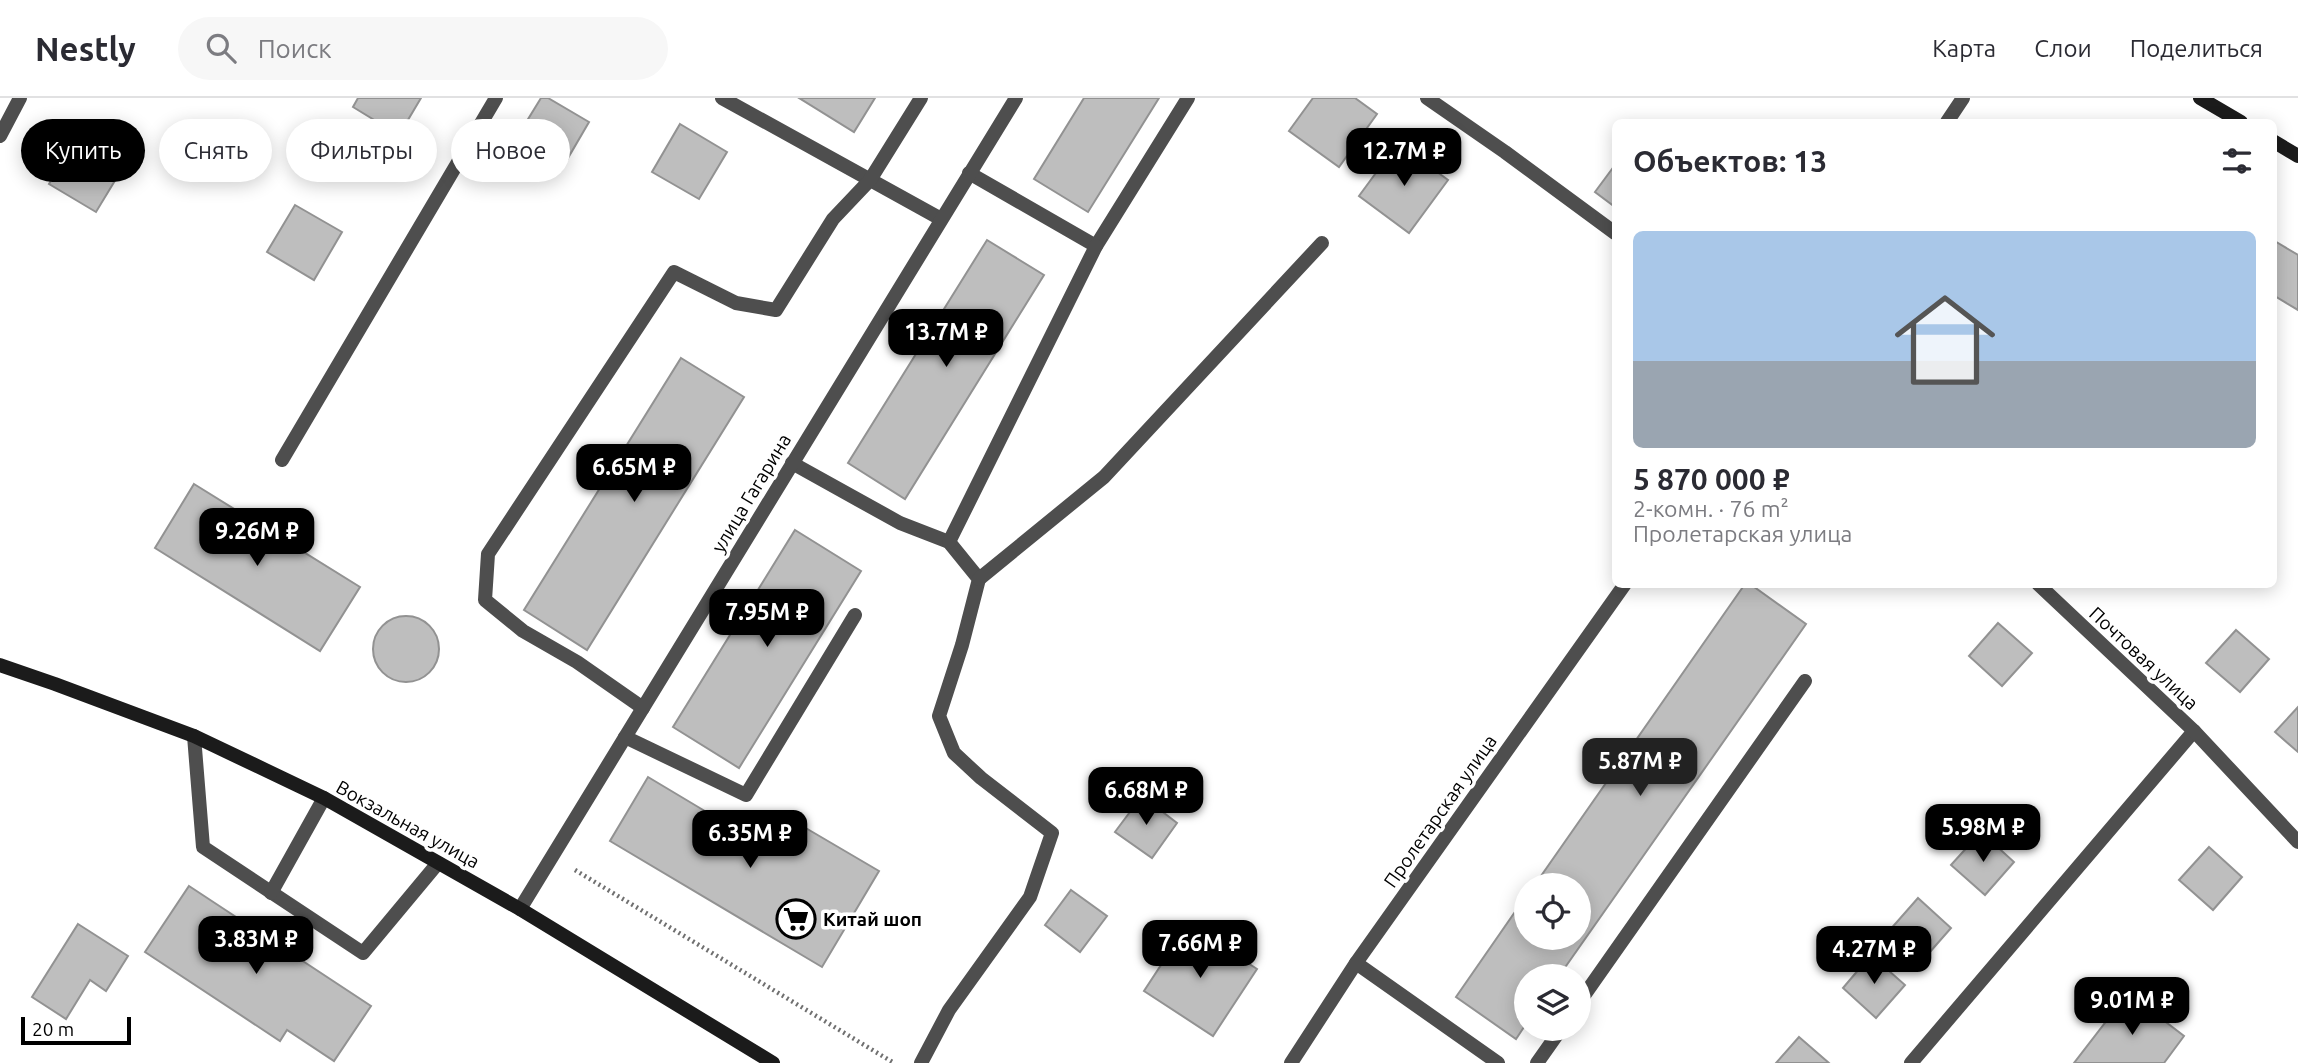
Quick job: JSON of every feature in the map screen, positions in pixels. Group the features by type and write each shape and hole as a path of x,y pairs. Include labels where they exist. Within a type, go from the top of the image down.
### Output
{"main road":[{"path":"2200,98 2236,119"},
{"path":"2277,143 2298,156"},
{"name":"Вокзальная улица","path":"0,666 194,736 324,799 520,909 773,1063"}],"street":[{"path":"0,136 20,98"},
{"path":"282,460 496,98"},
{"path":"722,98 739,102 941,219"},
{"path":"642,708 577,662 523,631 485,600 488,554 674,272 736,303 776,310 833,219 870,180 921,98"},
{"name":"улица Гагарина","path":"520,909 1016,98"},
{"path":"948,542 1096,246 1188,98"},
{"path":"1427,98 1612,231"},
{"path":"1949,119 1963,98"},
{"path":"969,173 1096,246"},
{"path":"921,1063 949,1010 1030,897 1052,833 981,778 954,753 939,716 962,645 979,579 1104,477 1322,243"},
{"path":"792,463 900,523 948,542 979,579"},
{"name":"Пролетарская улица","path":"1291,1063 1356,962 1622,588"},
{"name":"Почтовая улица","path":"2042,588 2194,731 2298,842"},
{"path":"625,737 746,795 855,615"},
{"path":"1591,986 1805,681"},
{"name":"Почтовая улица","path":"1911,1063 2194,731"},
{"path":"194,736 203,847 363,953 438,863"},
{"path":"271,893 324,799"},
{"path":"1356,962 1498,1063"},
{"path":"1537,1063 1553,1041"}],"path":[{"path":"552,856 894,1063"}],"building":[{"path":"358,98 421,98 409,119 373,119 353,107"},
{"path":"541,98 548,98 589,122 570,155 570,119 528,119"},
{"path":"799,98 875,98 854,132"},
{"path":"1084,98 1159,98 1088,212 1034,179"},
{"path":"1313,98 1355,98 1377,114 1339,167 1289,131"},
{"path":"680,124 727,152 699,199 652,172"},
{"path":"1398,143 1448,180 1409,233 1359,196"},
{"path":"1612,169 1612,205 1595,192"},
{"path":"50,182 114,182 96,212 49,184"},
{"path":"295,205 342,232 314,280 267,252"},
{"path":"987,240 1044,275 905,499 848,463"},
{"path":"2277,242 2298,255 2298,310 2277,297"},
{"path":"681,358 744,397 587,650 524,610"},
{"path":"194,484 360,587 320,651 155,548"},
{"path":"795,530 861,571 739,768 673,727"},
{"path":"1742,588 1756,588 1806,624 1591,930 1591,873 1543,873"},
{"path":"406,616 419,619 429,626 436,636 439,649 436,662 429,672 419,679 406,682 393,679 383,672 376,662 373,649 376,636 383,626 393,619"},
{"path":"1998,623 2032,653 2002,686 1969,656"},
{"path":"2236,630 2269,659 2240,692 2206,663"},
{"path":"2298,707 2298,752 2275,732"},
{"name":"Китай шоп","path":"648,777 760,844 772,825 797,839 804,827 879,871 822,967 610,841"},
{"path":"1142,796 1177,823 1152,858 1115,832"},
{"path":"1981,832 2014,862 1985,895 1951,865"},
{"path":"2209,847 2242,877 2213,910 2179,880"},
{"path":"189,886 371,1006 334,1061 287,1030 280,1041 145,952"},
{"path":"1071,890 1107,916 1080,952 1045,925"},
{"path":"1918,898 1951,928 1922,961 1889,931"},
{"path":"1514,913 1514,950 1577,950 1567,964 1514,964 1514,1038 1456,997"},
{"path":"78,924 128,956 106,991 90,980 66,1019 32,997"},
{"path":"1188,924 1257,969 1213,1036 1144,991"},
{"path":"1871,955 1905,985 1876,1018 1843,988"},
{"path":"2128,993 2184,1036 2164,1063 2074,1063"},
{"path":"1799,1037 1829,1063 1776,1063"}],"place":[{"name":"Китай шоп","path":"796,919"}]}
